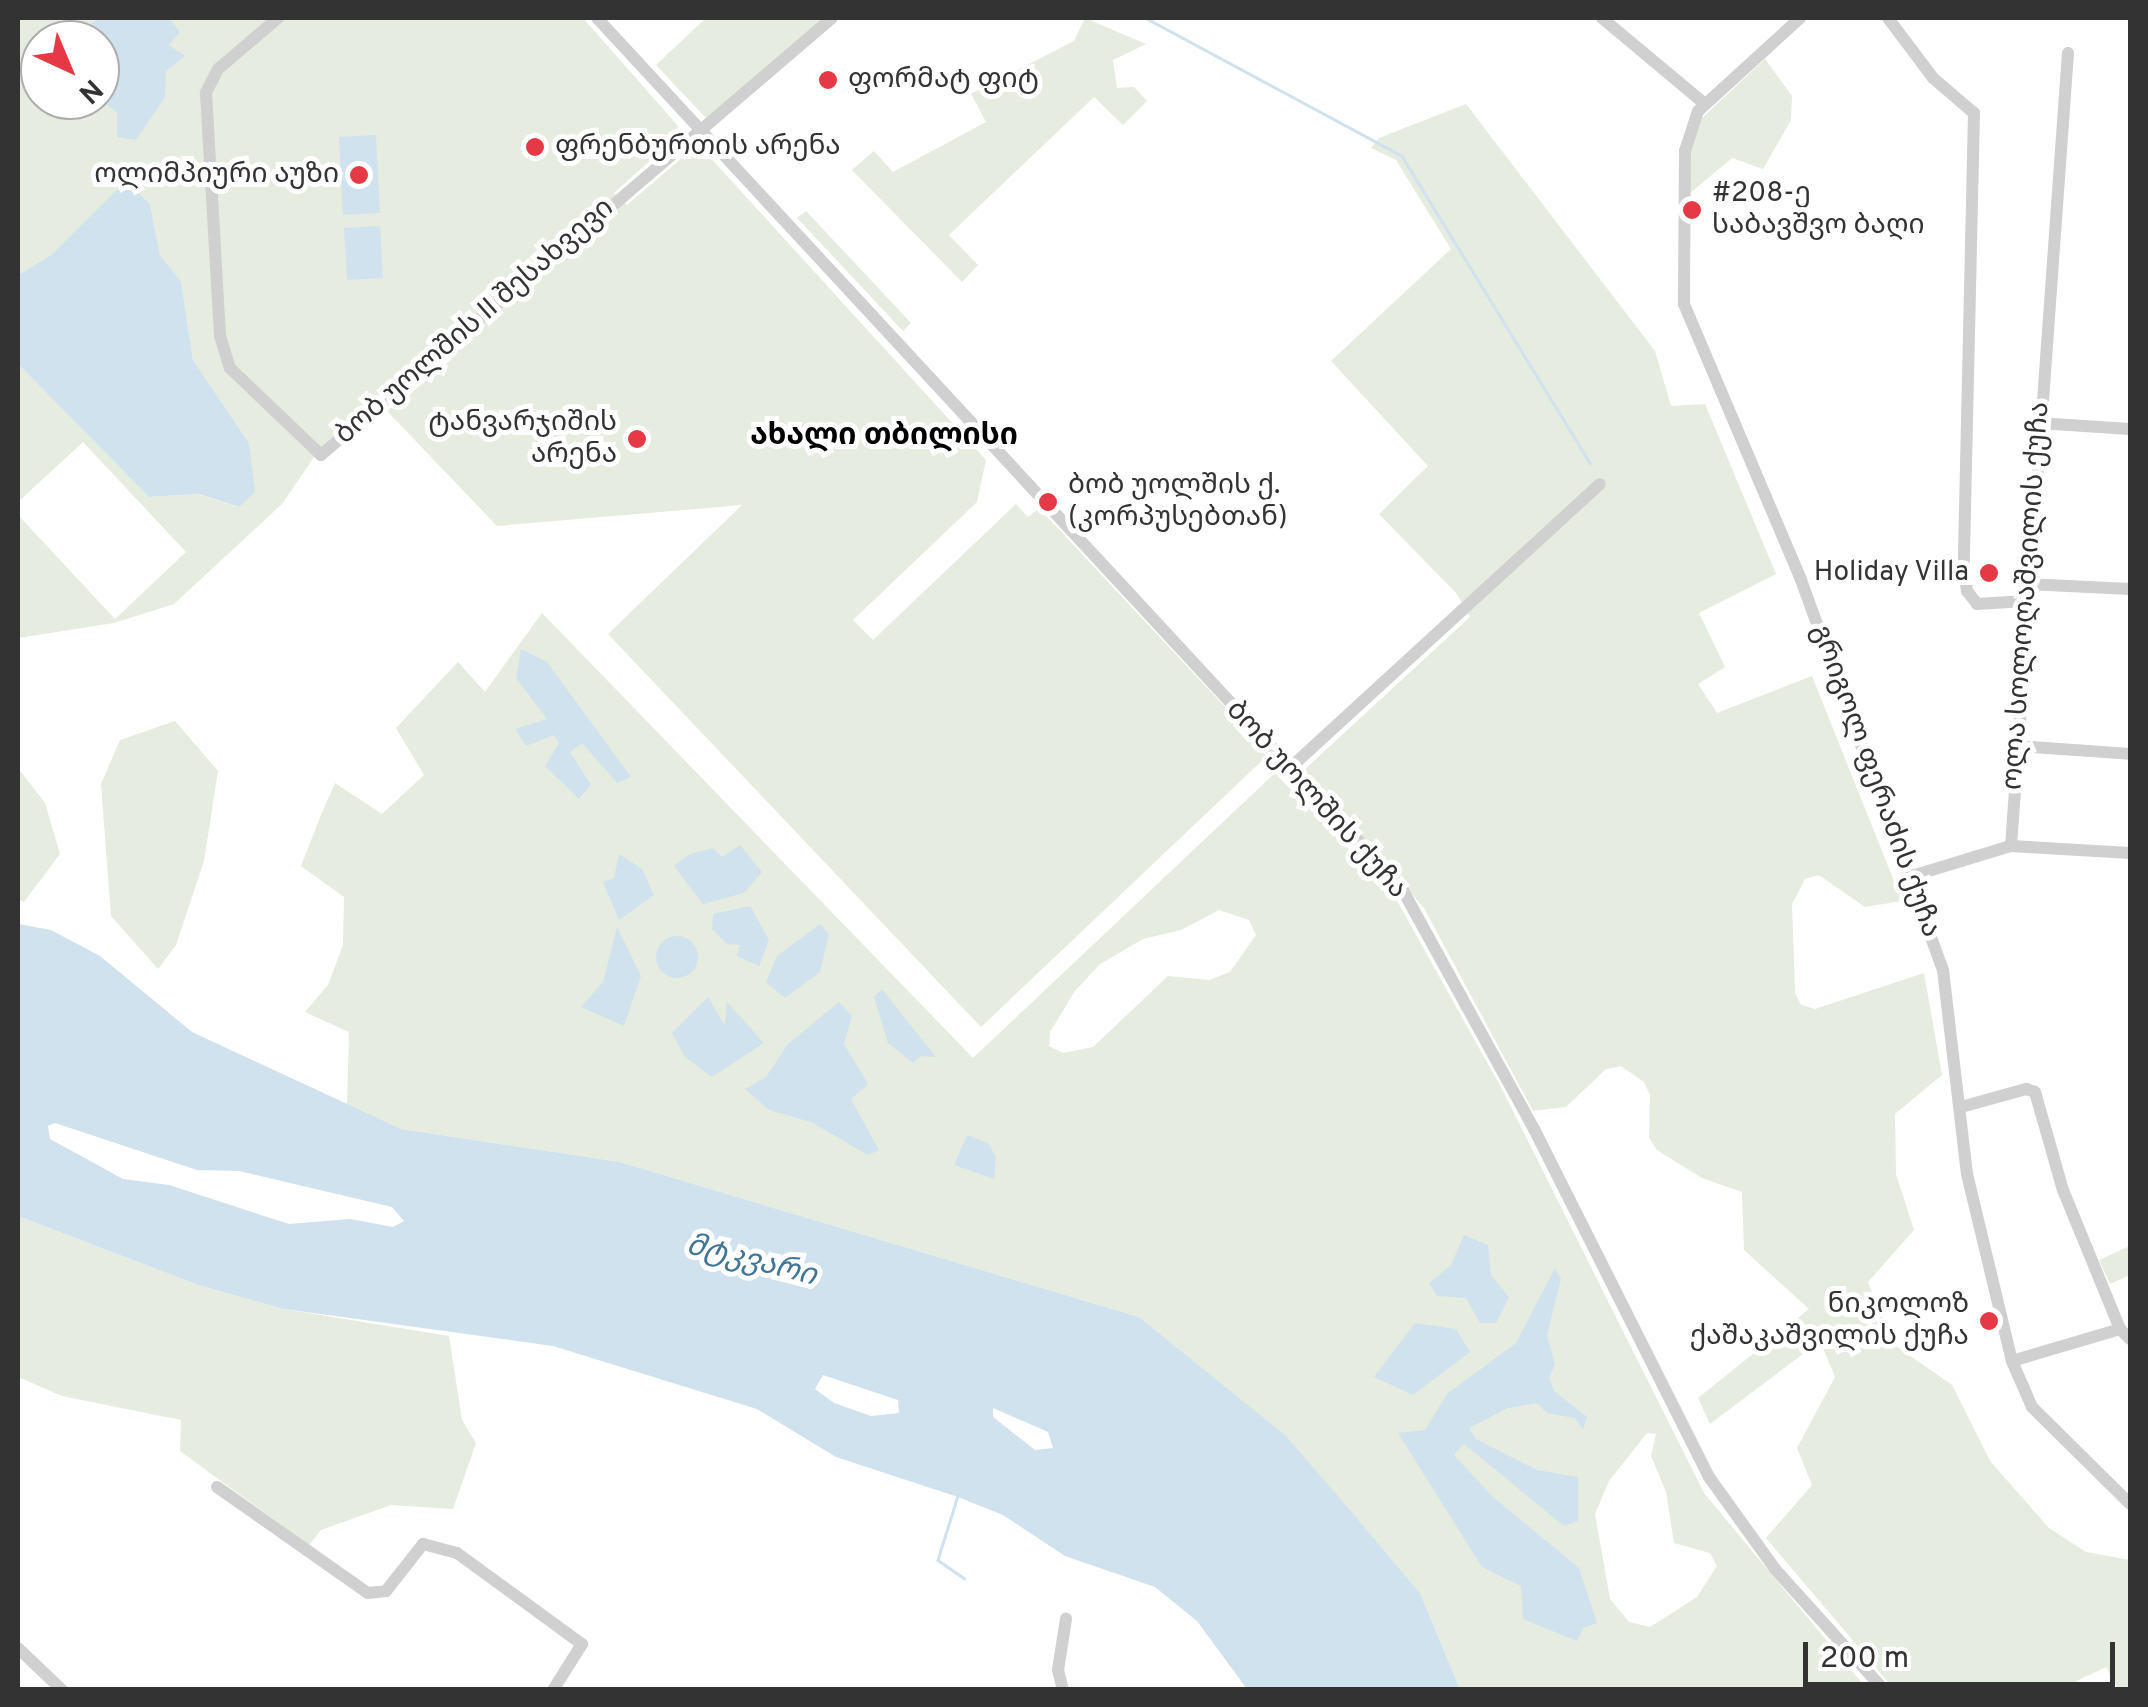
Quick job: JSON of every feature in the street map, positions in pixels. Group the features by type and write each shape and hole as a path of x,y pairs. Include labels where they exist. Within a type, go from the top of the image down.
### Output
{"street":[{"name":"ბობ უოლშის II შესახვევი","path":"278,18 218,70 206,93 220,336 230,368 321,455 698,132"},
{"name":"ბობ უოლშის ქუჩა","path":"597,18 698,132 1401,887 1534,1129 1714,1485 1775,1569 1884,1690"},
{"path":"698,132 832,18"},
{"path":"1602,18 1706,104"},
{"name":"გრიგოლ ფერაძის ქუჩა","path":"1800,18 1706,104 1685,151 1684,304 1801,580 1912,876 1943,970 1967,1174 2012,1361 2032,1407 2130,1504"},
{"path":"1888,18 1933,78 1974,114 1964,564 1967,591 1977,604 2025,601"},
{"name":"ოლა სოლოღაშვილის ქუჩა","path":"2011,846 2026,584 2068,53"},
{"path":"2038,423 2130,430"},
{"path":"1290,768 1600,484"},
{"path":"2026,584 2130,589"},
{"path":"2016,746 2130,754"},
{"path":"1912,876 2011,846 2130,853"},
{"path":"1960,1107 2026,1088 2034,1092 2063,1190 2125,1334 2012,1361"},
{"path":"217,1487 368,1593 386,1591 423,1544 457,1553 582,1644 554,1690"},
{"path":"1064,1690 1058,1670 1066,1618"},
{"path":"18,1648 62,1690"}],"shaded area":[{"path":"18,18 583,18 678,126 675,138 614,193 627,205 690,151 707,154 986,460 977,502 853,620 873,640 1016,504 1028,517 1039,508 1269,754 981,1027 608,634 742,505 497,526 387,411 452,359 444,355 314,457 282,504 174,604 114,623 18,638 18,515 115,619 186,552 83,442 18,502 18,364 149,497 198,494 238,507 249,443 193,360 181,283 160,255 150,204 127,182 51,255 18,275"},
{"path":"706,18 827,18 706,118 656,65"},
{"path":"1085,18 1146,44 1113,60 1117,88 1134,87 1147,101 1123,125 1094,97 949,235 978,265 962,282 852,170 874,151 893,172 986,122 971,94 1074,41"},
{"path":"1765,59 1792,96 1791,120 1763,169 1732,158 1682,200 1690,145 1702,118"},
{"path":"1466,104 1655,351 1671,406 1705,404 1776,574 1699,613 1725,667 1698,684 1717,713 1812,676 1902,901 1865,907 1819,875 1805,879 1792,904 1795,993 1801,1005 1815,1009 1924,973 1942,1075 1895,1114 1896,1174 1914,1230 1868,1282 1893,1344 1952,1385 1990,1461 2049,1528 2086,1552 2130,1560 2130,1689 2118,1689 2106,1667 2060,1689 1894,1689 1766,1538 1812,1485 1797,1448 1835,1377 1820,1341 1710,1424 1698,1398 1809,1309 1744,1250 1742,1192 1702,1178 1657,1150 1649,1138 1650,1095 1644,1082 1621,1066 1606,1069 1566,1107 1533,1111 1424,908 1304,770 1470,617 1457,594 1379,514 1428,466 1331,361 1451,249 1396,160 1371,148 1379,138"},
{"path":"806,211 911,323 903,331 797,218"},
{"path":"542,613 973,1058 1275,773 1395,897 1503,1091 1704,1493 1867,1689 1460,1689 1420,1593 1362,1524 1256,1412 1139,1317 620,1162 401,1129 347,1105 349,1032 305,1012 328,985 343,945 344,897 301,866 335,783 382,814 424,775 396,728 458,662 485,692","holes":["1219,910 1249,920 1256,935 1230,972 1209,980 1168,976 1093,1047 1063,1053 1049,1046 1050,1032 1075,991 1100,964 1143,939 1181,930","1647,1433 1656,1434 1651,1456 1666,1492 1674,1543 1710,1553 1717,1566 1697,1597 1650,1627 1629,1622 1610,1599 1595,1514 1609,1481"]},
{"path":"175,721 218,771 204,861 176,945 158,969 111,916 101,784 120,740"},
{"path":"18,768 45,803 60,854 24,902 18,899"},
{"path":"18,1216 198,1285 284,1309 449,1336 462,1420 476,1443 453,1509 391,1505 321,1530 309,1545 180,1451 181,1420 62,1396 18,1377"},
{"path":"2130,1246 2130,1275 2110,1284 2099,1260"}],"water":[{"path":"169,18 180,32 169,45 185,56 166,71 165,97 136,140 117,137 120,20 97,20"},
{"name":"ოლიმპიური აუზი","path":"376,135 380,213 343,215 339,137"},
{"path":"126,181 150,204 160,255 181,282 193,360 249,443 255,492 239,507 199,494 149,497 18,364 18,275 51,255"},
{"path":"380,226 383,278 347,280 344,228"},
{"path":"521,649 547,662 631,777 617,783 582,743 570,752 591,785 579,799 545,766 559,743 554,735 526,746 515,729 547,719 516,678"},
{"path":"740,845 762,872 744,893 703,904 674,866 690,854 713,848 722,857"},
{"path":"619,854 642,869 654,895 619,920 603,882 614,878"},
{"path":"750,906 769,940 759,966 737,956 740,945 727,944 712,929 713,914"},
{"name":"მტკვარი","path":"18,924 51,930 100,956 192,1032 401,1129 620,1162 1139,1317 1285,1435 1362,1524 1420,1593 1460,1689 1247,1689 1197,1621 1155,1587 1065,1556 1003,1515 836,1457 757,1409 553,1346 284,1309 198,1285 18,1216","holes":["55,1123 197,1170 239,1171 392,1207 404,1221 393,1227 350,1219 289,1224 169,1185 123,1179 50,1139 48,1126","823,1375 898,1400 899,1413 871,1416 834,1403 815,1389","993,1408 1048,1432 1053,1448 1035,1450 993,1417"]},
{"path":"820,924 829,934 820,972 785,998 766,982 777,956"},
{"path":"617,927 641,976 624,1026 581,1007 603,982"},
{"path":"677,936 692,942 698,957 692,972 677,978 662,972 656,957 662,942"},
{"path":"882,989 936,1057 921,1056 913,1063 888,1043 874,997"},
{"path":"708,997 725,1026 727,1002 764,1043 712,1077 685,1057 672,1033"},
{"path":"839,1002 852,1016 844,1044 868,1084 851,1099 879,1150 868,1155 811,1122 769,1110 745,1089 766,1077 788,1044"},
{"path":"967,1135 988,1143 996,1157 994,1179 954,1165"},
{"path":"1464,1235 1488,1245 1491,1275 1509,1297 1496,1323 1480,1323 1466,1298 1437,1296 1429,1283 1451,1265"},
{"path":"1555,1268 1561,1279 1547,1335 1555,1364 1549,1378 1554,1391 1587,1417 1583,1430 1575,1418 1547,1413 1537,1403 1508,1408 1469,1428 1476,1439 1537,1470 1578,1477 1578,1521 1564,1526 1464,1444 1454,1455 1492,1496 1579,1568 1597,1623 1583,1628 1577,1641 1523,1619 1521,1586 1482,1567 1398,1433 1425,1430 1447,1394 1516,1343"},
{"path":"1415,1323 1456,1329 1470,1352 1413,1395 1374,1377"}],"waterway":[{"path":"1146,18 1402,156 1590,463"},
{"path":"958,1496 938,1560 964,1578"}],"place":[{"name":"ფორმატ ფიტ","path":"828,80"},
{"name":"ფრენბურთის არენა","path":"535,147"},
{"name":"ოლიმპიური აუზი","path":"359,175"},
{"name":"#208-ე საბავშვო ბაღი","path":"1692,210"},
{"name":"ტანვარჯიშის არენა","path":"637,439"},
{"name":"ბობ უოლშის ქ. (კორპუსებთან)","path":"1048,502"},
{"name":"Holiday Villa","path":"1989,573"},
{"name":"ნიკოლოზ ქაშაკაშვილის ქუჩა","path":"1989,1321"}],"district":[{"name":"ახალი თბილისი","path":"884,437"}]}
